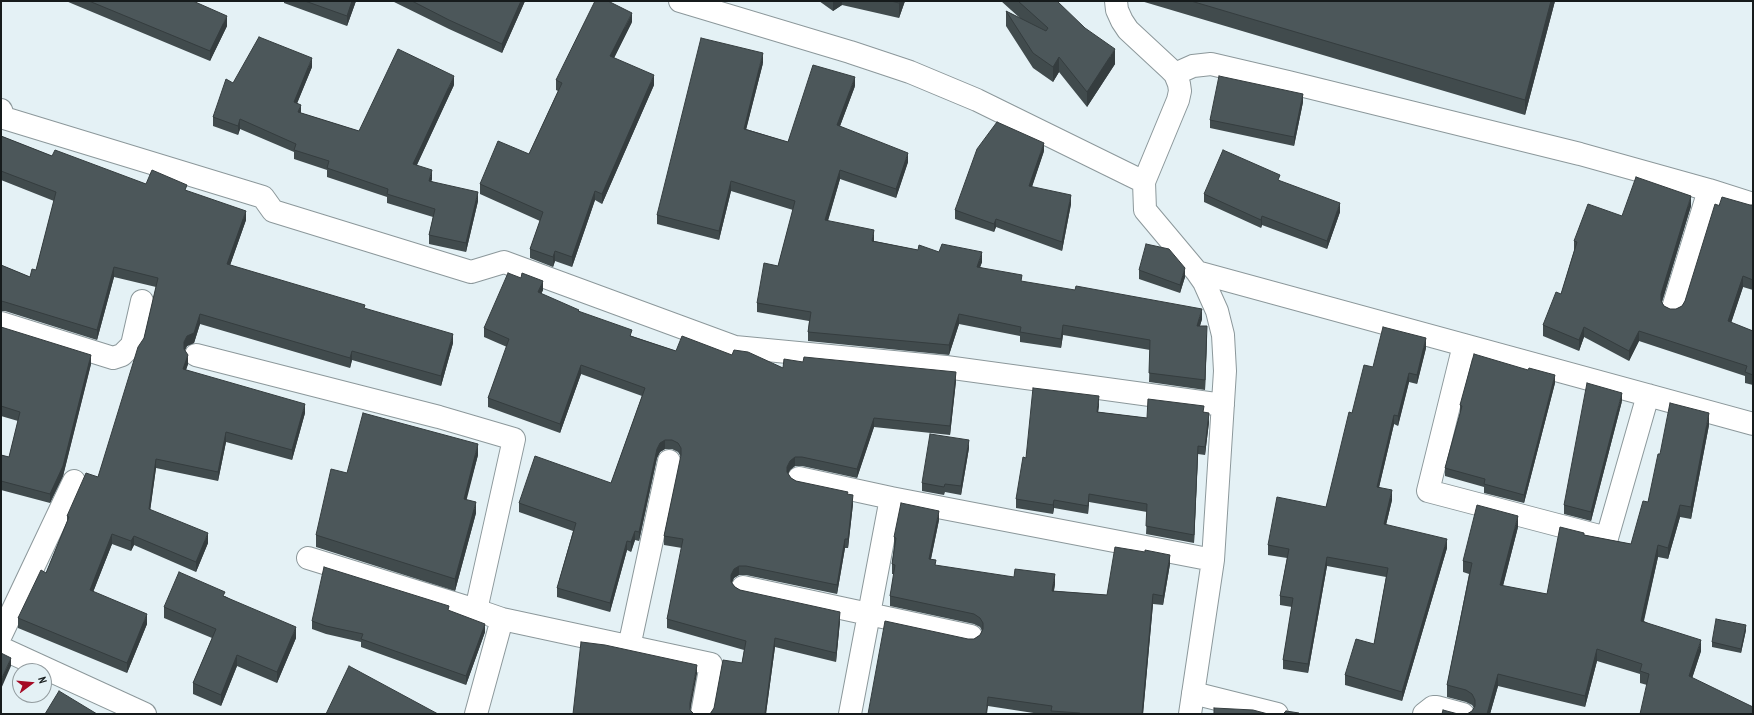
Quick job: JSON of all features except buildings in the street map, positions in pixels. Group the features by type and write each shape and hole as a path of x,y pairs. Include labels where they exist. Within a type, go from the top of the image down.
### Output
{"street":[{"path":"680,1 850,52 910,72 977,100 1144,182"},
{"path":"1116,1 1119,15 1128,30 1175,74 1180,91 1178,100 1144,182 1145,210 1197,272 1213,301 1223,335 1225,371 1213,560 1190,714"},
{"path":"1175,74 1193,66 1211,64 1557,148 1709,190 1753,204"},
{"path":"1,110 4,118 263,197 273,211 472,272 504,262 735,347 946,367 1223,405"},
{"path":"1673,308 1709,190"},
{"path":"1197,272 1753,424"},
{"path":"1,323 113,358 122,355 132,345 142,301"},
{"path":"1464,345 1428,490 1607,538 1648,395"},
{"path":"196,354 439,417 514,439 476,610"},
{"path":"629,646 670,461"},
{"path":"799,478 891,498 1213,560"},
{"path":"1,635 74,481"},
{"path":"850,714 891,498"},
{"path":"308,558 502,619 711,664 702,714"},
{"path":"743,587 971,636"},
{"path":"476,714 502,619"},
{"path":"1,648 145,714"},
{"path":"1193,692 1277,714"},
{"path":"1424,714 1433,708 1463,714"}]}
